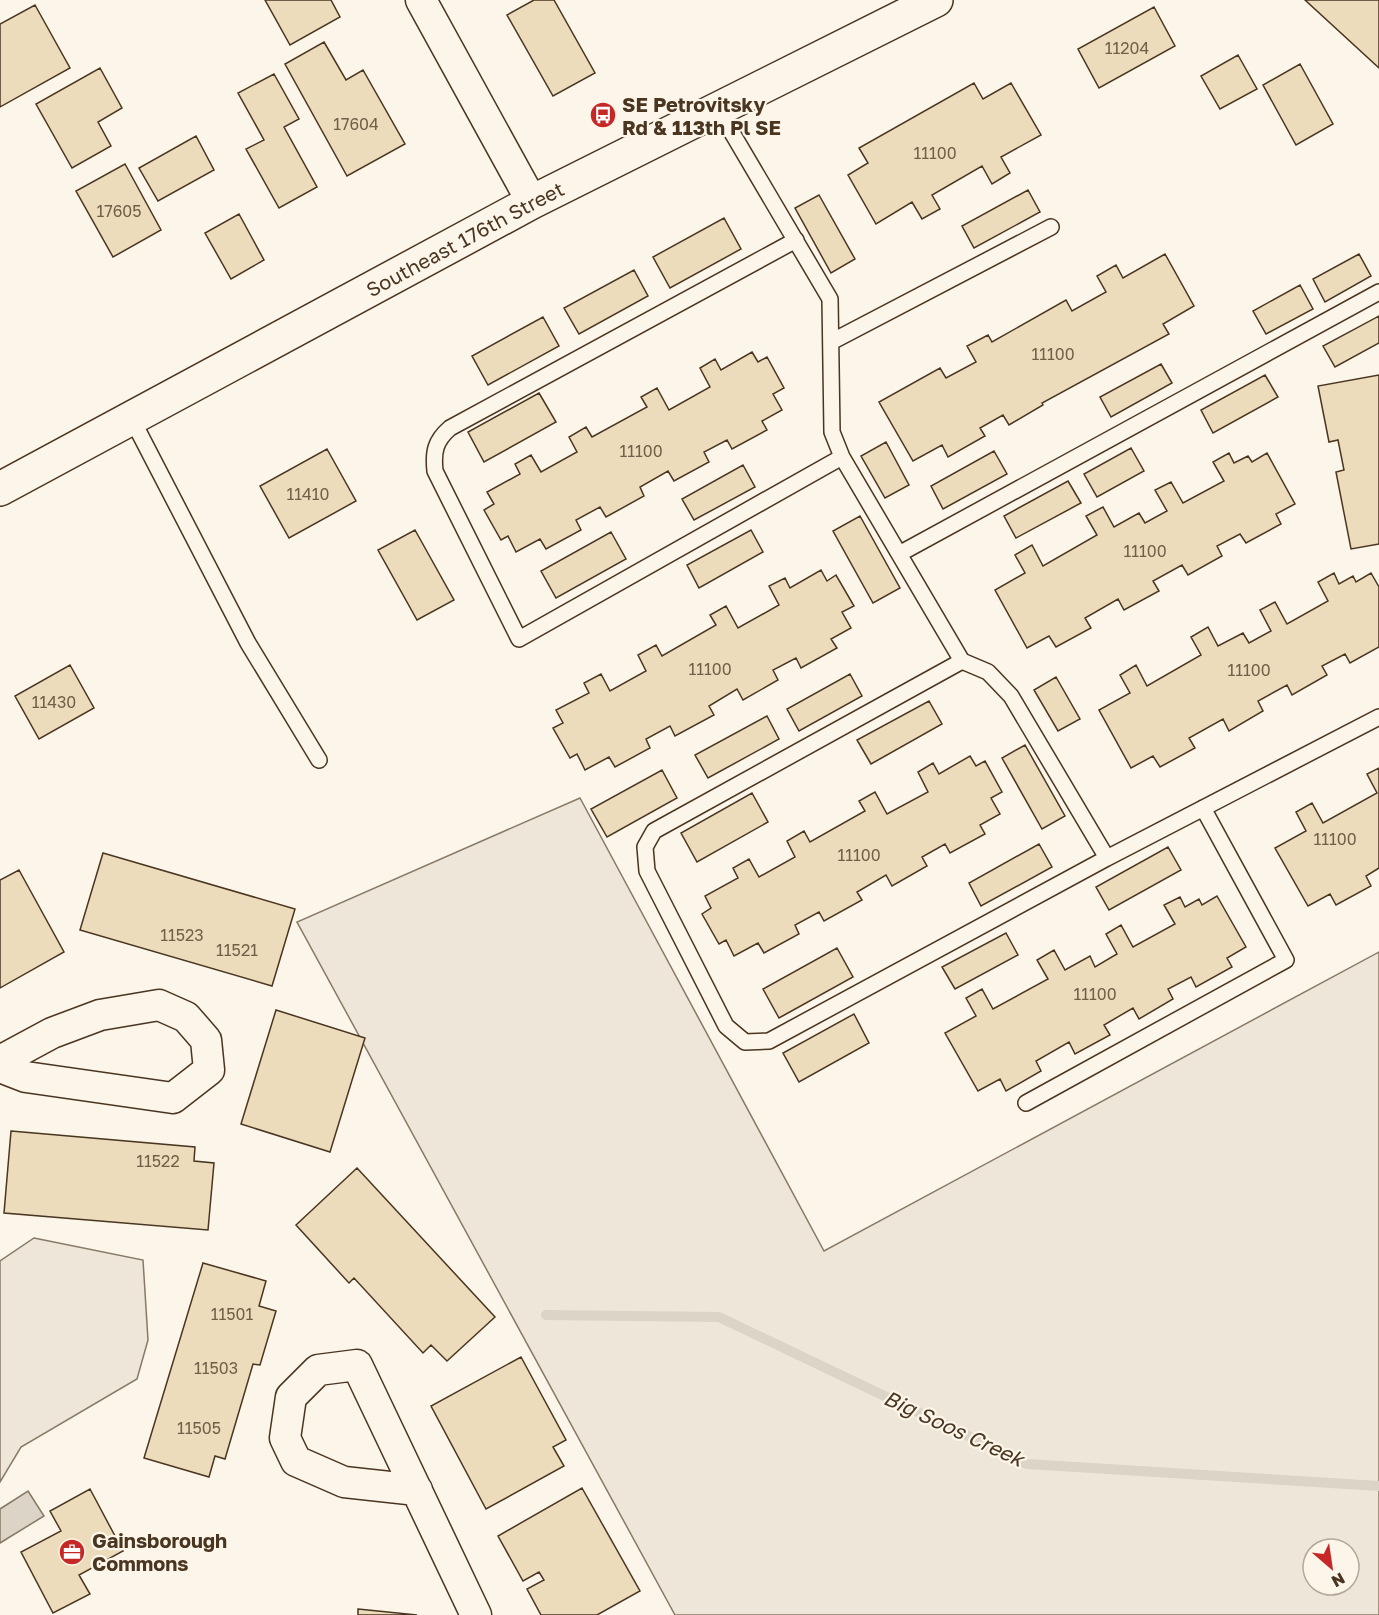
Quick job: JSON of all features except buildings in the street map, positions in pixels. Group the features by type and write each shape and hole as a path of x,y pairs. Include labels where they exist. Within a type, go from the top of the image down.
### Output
{"main road":[{"name":"Southeast 176th Street","path":"0,489 532,202 936,0"}],"street":[{"path":"421,0 532,202"},
{"path":"0,1060 52,1033 100,1015 159,1005 186,1017 206,1040 209,1070 173,1098 27,1077 0,1067"},
{"path":"417,1490 344,1482 296,1461 285,1438 291,1397 318,1370 357,1365 417,1490 476,1615"}],"lane":[{"path":"718,109 830,299 832,432 842,457 962,661 988,672 1011,696 1107,858"},
{"path":"831,342 1051,227"},
{"path":"796,240 450,428 437,439 433,455 435,471 519,639 842,457"},
{"path":"899,554 1379,292"},
{"path":"132,418 248,643 319,760"},
{"path":"962,661 654,831 645,847 646,871 726,1026 745,1042 770,1041 1107,858 1379,717"},
{"path":"1026,1103 1286,960 1203,808"}],"shaded area":[{"path":"580,798 824,1251 1379,952 1379,1615 675,1615 297,922"},
{"path":"34,1238 143,1260 148,1340 137,1379 21,1447 0,1482 0,1261"},
{"path":"28,1491 44,1516 0,1543 0,1509"}],"waterway":[{"name":"Big Soos Creek","path":"546,1315 719,1317 1027,1464 1379,1486"}],"place":[{"name":"SE Petrovitsky Rd & 113th Pl SE","path":"603,115"},
{"name":"Gainsborough Commons","path":"72,1552"}]}
